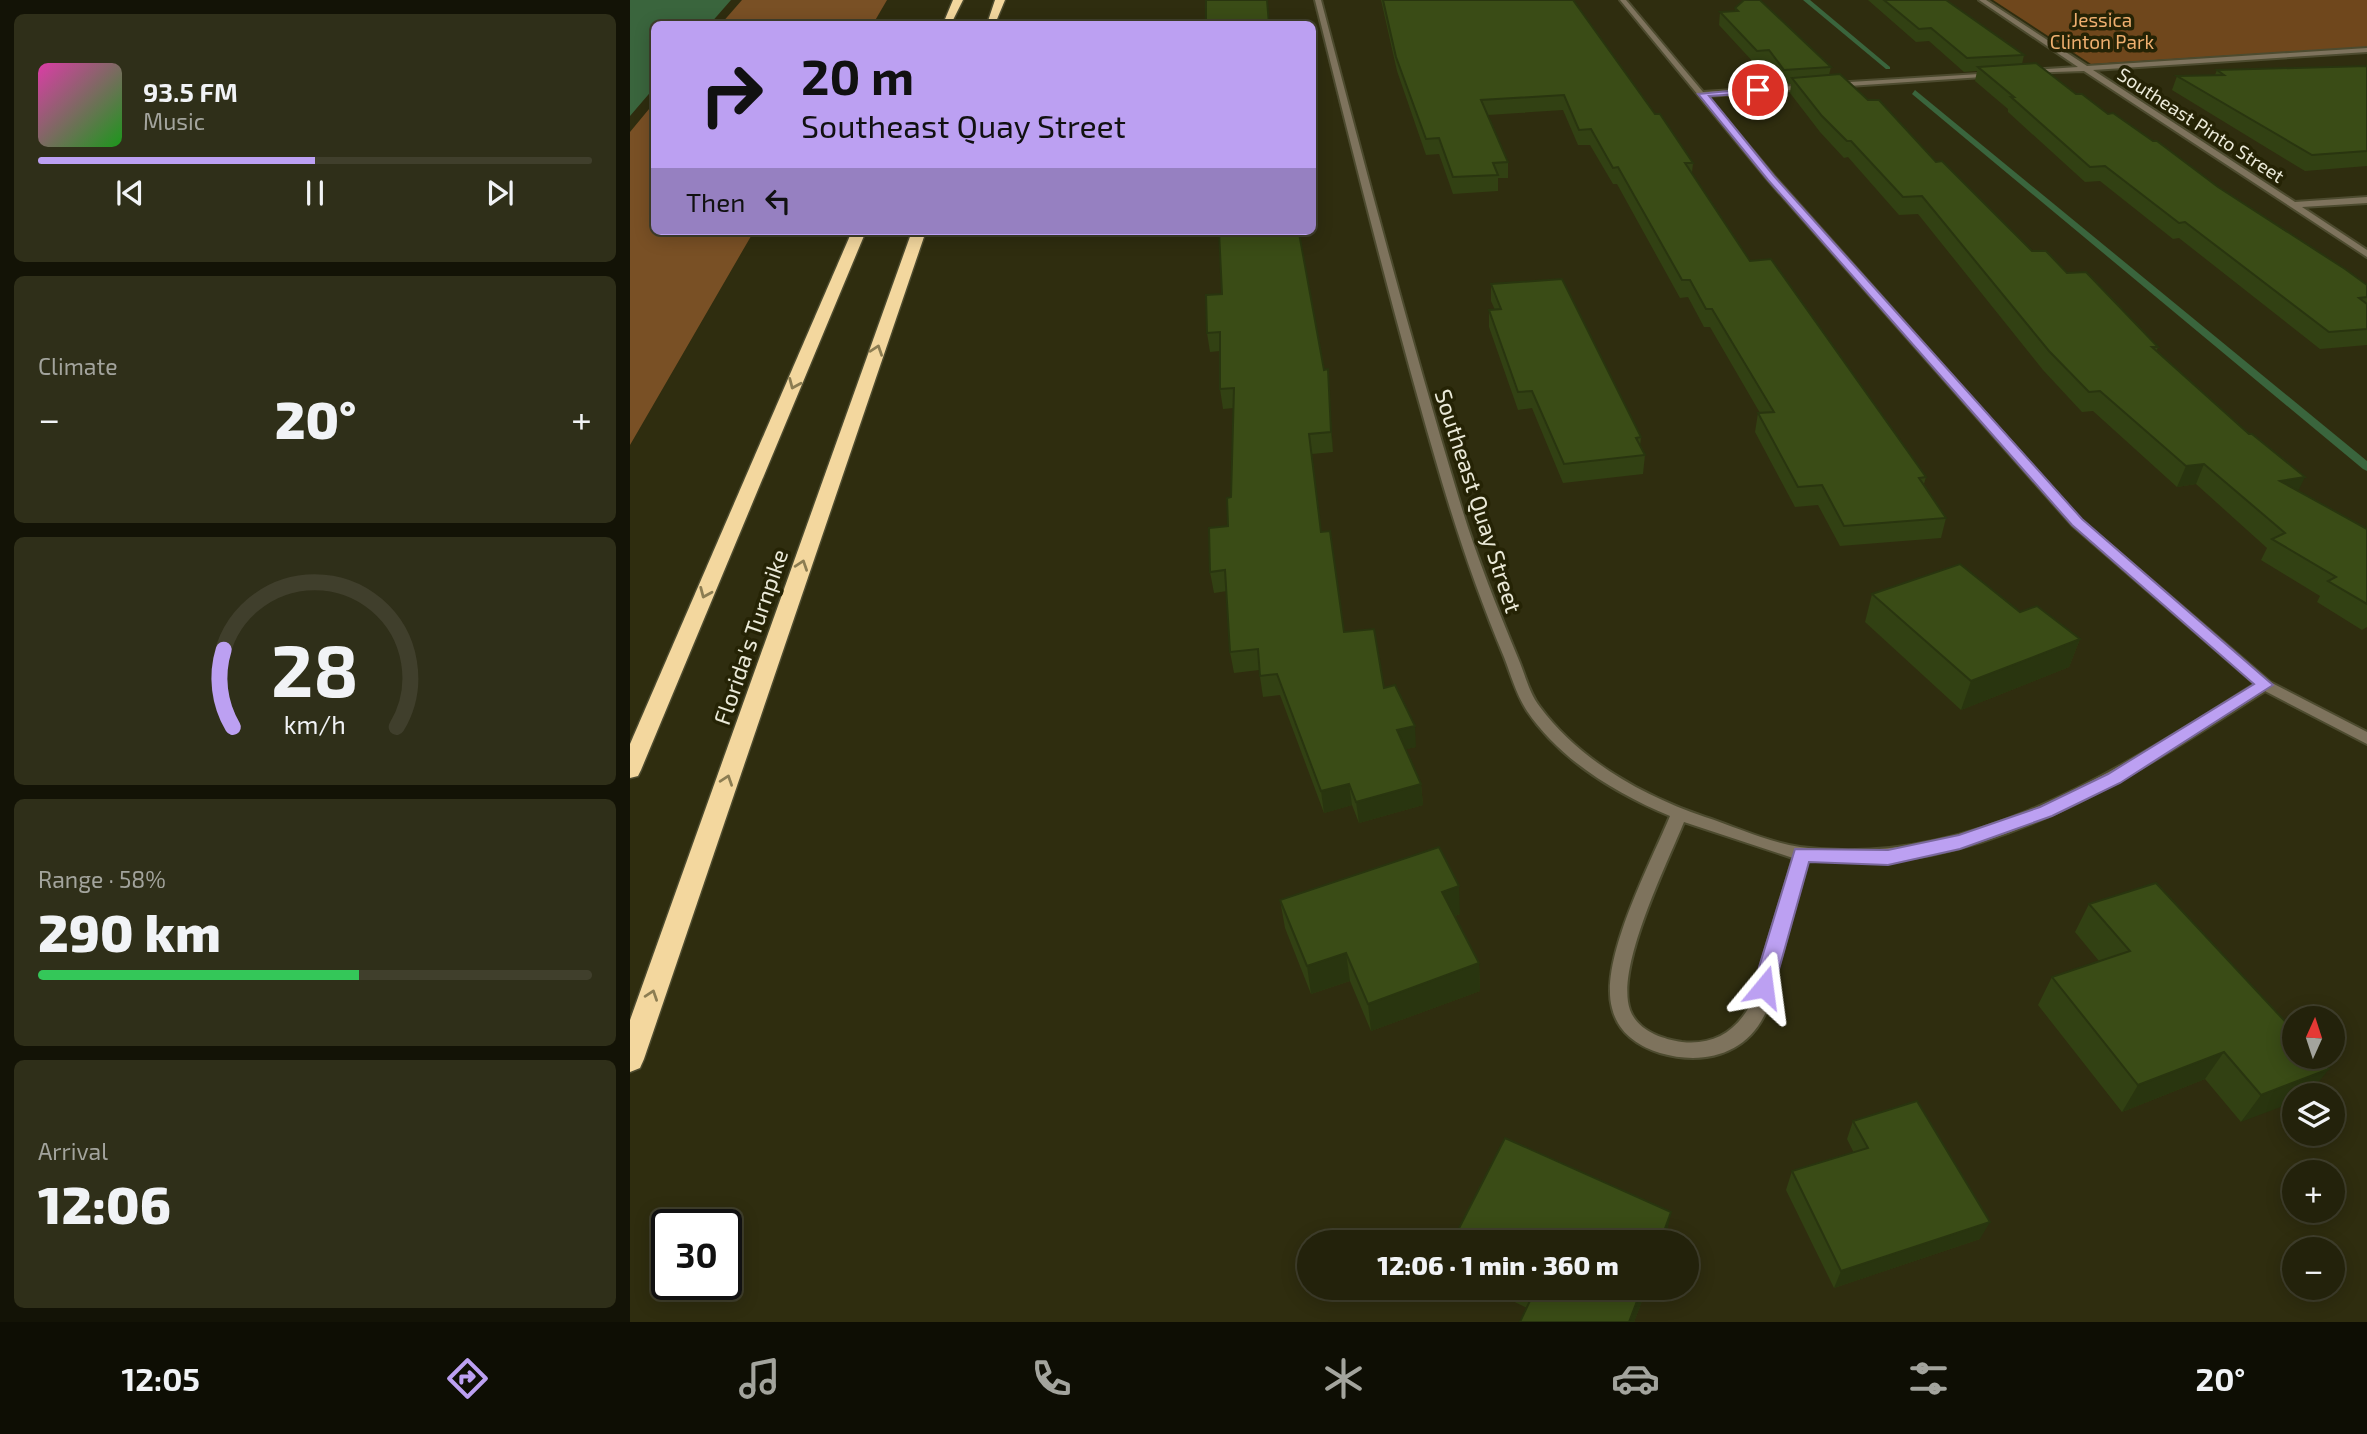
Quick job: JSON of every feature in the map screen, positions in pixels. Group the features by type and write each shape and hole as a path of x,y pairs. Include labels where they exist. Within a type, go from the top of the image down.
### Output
{"highway":[{"path":"948,21 958,0"},
{"path":"992,21 1000,0"},
{"path":"630,770 857,235"},
{"name":"Florida's Turnpike","path":"630,1059 918,235"}],"street":[{"name":"Southeast Quay Street","path":"1318,0 1410,359 1481,591 1532,708 1573,750 1628,791 1679,815 1802,854 1888,858 1960,842 2046,811 2114,779 2265,685"},
{"path":"1623,0 1780,188 2077,522 2265,685 2367,739"},
{"name":"Southeast Pinto Street","path":"1982,0 2367,254"},
{"path":"2018,73 2367,50"},
{"path":"1826,86 2004,74"},
{"path":"1703,94 1812,86"},
{"path":"2295,205 2367,200"},
{"path":"1679,815 1631,931 1616,978 1621,1012 1634,1030 1656,1045 1693,1052 1716,1050 1739,1034 1756,1014 1802,854"}],"green space":[{"name":"Jessica Clinton Park","path":"1993,0 2367,0 2367,47 2091,64"}],"shaded area":[{"path":"630,0 731,0 713,21 651,21 651,92 630,116"},
{"path":"742,0 887,0 875,21 724,21"},
{"path":"651,107 651,235 752,235 630,445 630,132"}],"building":[{"path":"1206,0 1267,0 1269,21 1206,21"},
{"path":"1383,0 1573,0 1655,114 1660,114 1693,163 1685,163 1750,261 1771,259 1926,477 1919,478 1946,518 1844,526 1822,485 1798,487 1758,413 1774,412 1712,309 1706,309 1690,280 1682,280 1618,167 1613,168 1591,129 1579,130 1564,95 1481,100 1508,162 1493,163 1498,175 1453,177 1439,138 1426,139 1396,57"},
{"path":"1744,0 1760,0 1831,67 1784,70 1769,50 1757,51 1720,12 1738,11 1735,8"},
{"path":"1884,0 1946,0 2024,55 1967,58 1931,28 1919,29"},
{"path":"2036,63 2076,94 2082,94 2108,114 2113,113 2153,141 2157,141 2218,187 2367,285 2367,297 2359,298 2367,304 2367,329 2329,332 2185,222 2179,223 2105,166 2090,167 1978,67"},
{"path":"2367,66 2367,151 2312,155 2177,76 2224,75 2217,70"},
{"path":"1840,74 1868,100 1879,100 1936,162 1942,161 2032,251 2046,251 2067,273 2086,272 2158,347 2152,347 2249,434 2305,477 2280,481 2367,529 2367,604 2328,581 2336,577 2272,539 2285,533 2204,464 2186,466 2100,391 2089,392 2049,351 1922,196 1903,197 1851,141 1847,141 1822,116 1792,78"},
{"path":"1219,235 1299,235 1324,370 1328,369 1331,432 1309,434 1321,532 1330,531 1344,632 1374,629 1384,688 1395,685 1415,726 1397,730 1421,784 1356,802 1349,784 1321,791 1277,674 1260,676 1258,649 1230,652 1225,570 1210,572 1209,528 1228,526 1227,498 1231,497 1234,388 1220,389 1220,332 1207,333 1206,295 1222,294"},
{"path":"1562,279 1641,437 1636,438 1645,455 1564,464 1532,391 1518,392 1489,310 1501,309 1491,284"},
{"path":"1960,564 2020,612 2037,606 2080,639 1971,681 1872,594"},
{"path":"1439,847 1459,886 1442,892 1479,963 1368,1004 1346,953 1307,966 1280,900"},
{"path":"2156,883 2282,1018 2282,1069 2329,1069 2292,1083 2282,1083 2282,1087 2261,1095 2224,1052 2138,1085 2052,977 2130,951 2089,904"},
{"path":"1917,1101 1990,1222 1841,1271 1792,1171 1868,1148 1853,1121"},
{"path":"1505,1138 1671,1212 1664,1230 1458,1230"},
{"path":"1530,1300 1637,1300 1629,1322 1520,1322"}],"waterway":[{"path":"1806,0 1888,68"},
{"path":"1915,92 2367,467"}],"route":[{"path":"1758,90 1703,94 1771,178 2077,522 2265,685 2114,779 2046,811 1960,842 1888,858 1802,854 1764,987"}]}
